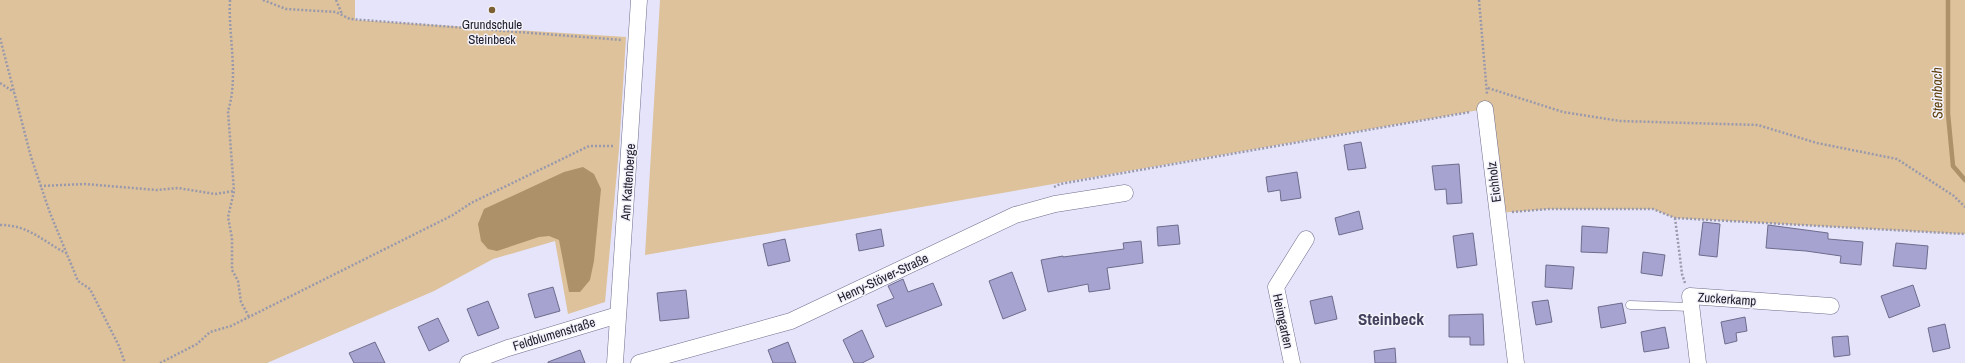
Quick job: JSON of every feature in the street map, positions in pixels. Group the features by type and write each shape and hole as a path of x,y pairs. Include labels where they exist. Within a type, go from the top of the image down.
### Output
{"street":[{"name":"Am Kattenberge","path":"615,363 639,0"},
{"name":"Eichholz","path":"1485,109 1516,363"},
{"name":"Henry-Stöver-Straße","path":"639,363 791,321 1015,215 1055,204 1125,193"},
{"name":"Heimgarten","path":"1292,363 1276,287 1306,239"},
{"name":"Zuckerkamp","path":"1698,363 1691,302 1830,306"},
{"name":"Feldblumenstraße","path":"468,363 508,348 618,315"}],"lane":[{"path":"1630,305 1691,302"}],"path":[{"path":"230,0 229,24 232,40 232,100 228,111 234,191 228,217 232,238 232,270 238,281 241,302 249,317"},
{"path":"263,0 286,9 336,12 350,19 636,42"},
{"path":"336,0 342,14"},
{"path":"1053,188 1060,184 1485,109 1488,88 1478,0"},
{"path":"0,38 31,157 50,213 78,281 90,289 125,363"},
{"path":"0,84 15,92"},
{"path":"1488,88 1563,112 1620,121 1758,124 1817,143 1897,159 1954,196 1965,207"},
{"path":"160,363 197,344 210,332 231,326 452,215 471,203 588,146 630,146"},
{"path":"40,186 85,184 157,190 178,188 215,194 234,191"},
{"path":"1498,213 1548,209 1653,209 1675,218 1965,234"},
{"path":"1675,218 1682,274 1691,302"},
{"path":"0,226 21,228 41,236 53,247 68,254"}],"shaded area":[{"path":"0,0 355,0 355,20 626,37 619,149 605,302 568,314 555,241 493,259 434,291 267,363 0,363"},
{"path":"660,0 1965,0 1965,234 1675,218 1653,209 1548,209 1498,213 1485,109 645,255"},
{"path":"583,167 594,174 601,189 594,261 590,280 580,292 569,292 559,240 549,236 539,237 497,251 488,249 481,241 478,224 484,209 564,172"}],"building":[{"path":"1361,142 1366,168 1348,170 1344,145"},
{"path":"1459,164 1462,203 1447,204 1446,189 1435,190 1432,166"},
{"path":"1297,172 1301,198 1281,201 1280,190 1268,192 1266,177"},
{"path":"1359,211 1363,229 1339,235 1335,218"},
{"path":"1703,222 1720,224 1717,257 1699,255"},
{"path":"1178,225 1180,244 1158,246 1157,227"},
{"path":"1768,225 1828,233 1828,239 1863,242 1861,265 1840,263 1841,256 1806,251 1766,248"},
{"path":"1582,226 1609,228 1607,253 1581,252"},
{"path":"881,229 884,246 859,251 856,234"},
{"path":"1473,233 1477,265 1457,268 1453,236"},
{"path":"785,239 790,261 768,266 763,244"},
{"path":"1141,241 1143,263 1107,268 1110,289 1089,292 1088,284 1048,292 1041,260 1124,249 1123,243"},
{"path":"1896,243 1928,246 1926,269 1893,266"},
{"path":"1643,252 1665,255 1662,276 1641,273"},
{"path":"1546,265 1574,267 1572,289 1545,287"},
{"path":"1012,272 1026,310 1003,319 989,281"},
{"path":"903,279 908,292 933,283 942,305 886,327 877,305 894,298 888,286"},
{"path":"1913,285 1920,306 1889,318 1881,296"},
{"path":"553,287 560,311 535,318 528,294"},
{"path":"686,290 689,318 660,321 657,293"},
{"path":"1332,296 1337,319 1315,324 1310,301"},
{"path":"1548,300 1552,322 1536,325 1532,302"},
{"path":"488,301 499,328 478,336 467,309"},
{"path":"1622,303 1626,323 1601,328 1598,307"},
{"path":"1483,314 1484,345 1470,345 1470,337 1449,337 1449,315"},
{"path":"1745,317 1747,331 1736,333 1737,341 1725,344 1721,322"},
{"path":"438,318 449,341 429,351 418,327"},
{"path":"1945,324 1950,348 1933,352 1928,328"},
{"path":"1665,327 1669,348 1644,352 1641,332"},
{"path":"862,330 874,357 862,363 854,363 843,340"},
{"path":"1848,336 1850,355 1834,357 1832,337"},
{"path":"375,342 385,363 354,363 349,353"},
{"path":"788,342 796,363 773,363 768,350"},
{"path":"1395,348 1396,363 1375,363 1374,351"},
{"path":"580,350 585,363 548,363 548,362"}],"waterway":[{"name":"Steinbach","path":"1948,0 1948,114 1953,166 1965,180"}],"place":[{"name":"Grundschule Steinbeck","path":"492,10"}],"district":[{"name":"Steinbeck","path":"1391,318"}]}
